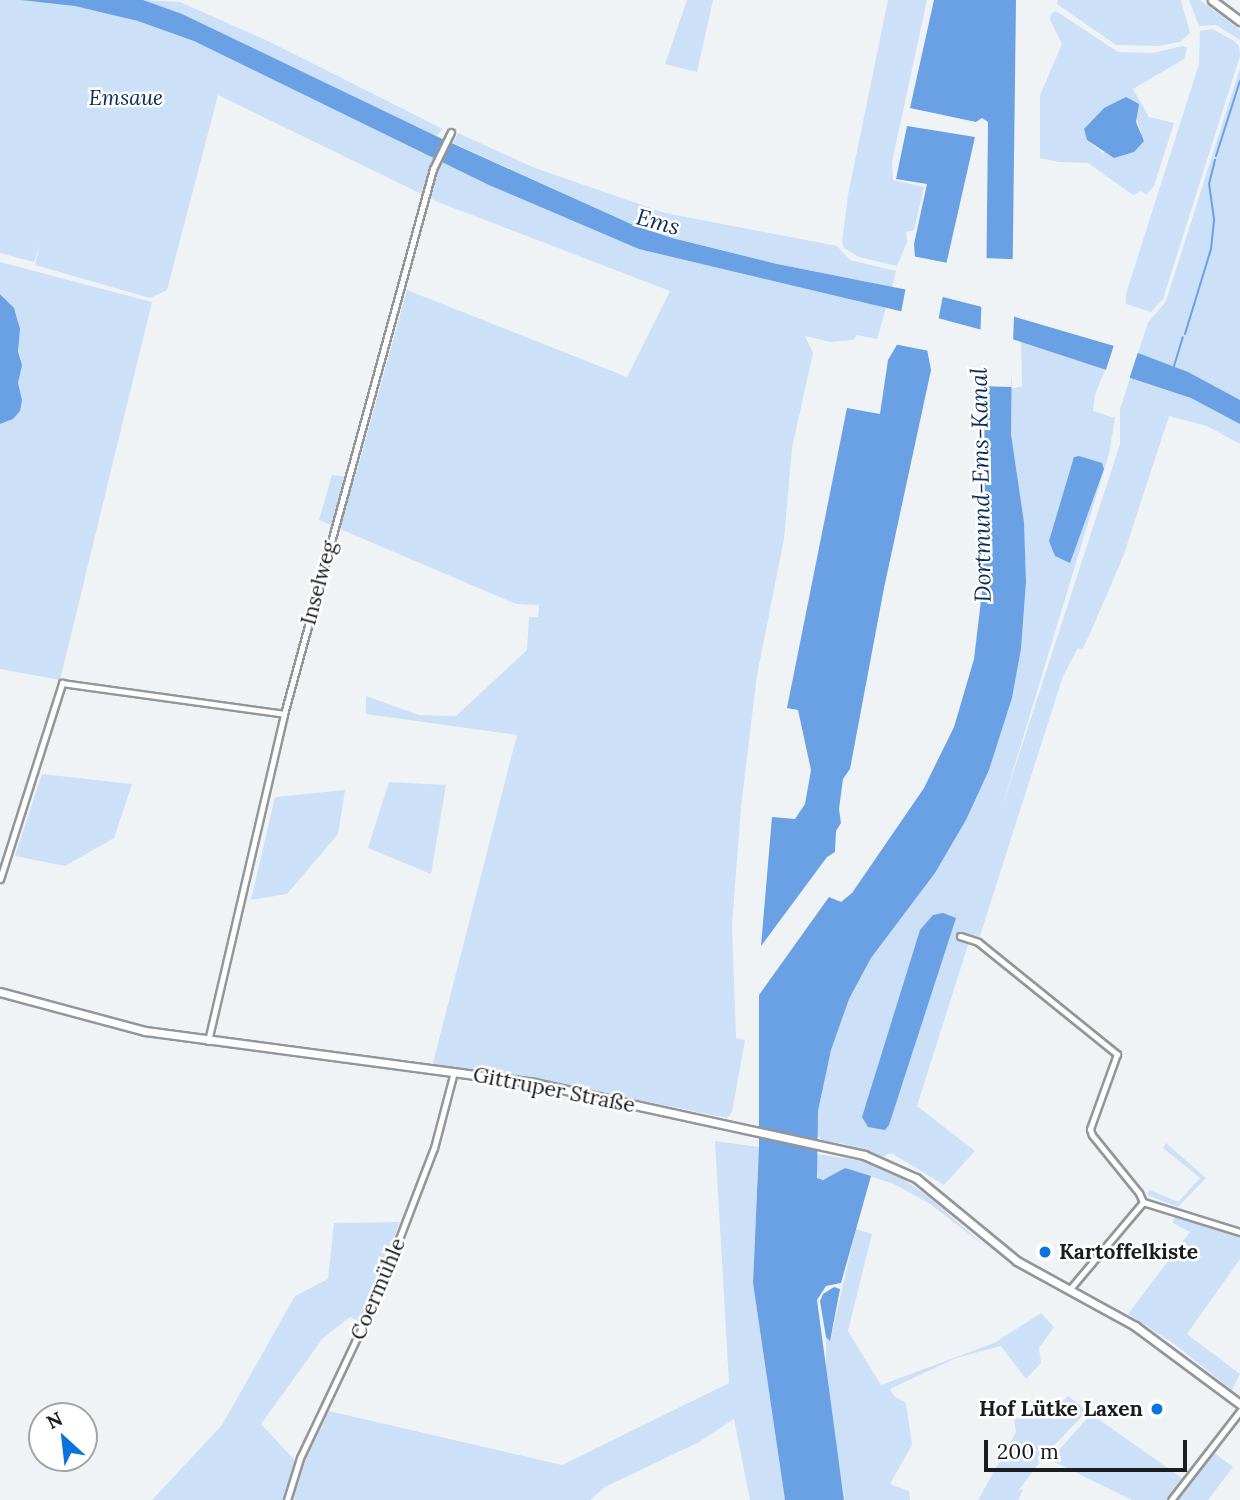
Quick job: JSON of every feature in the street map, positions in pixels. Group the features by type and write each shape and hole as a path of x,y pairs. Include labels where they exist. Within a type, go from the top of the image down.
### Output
{"street":[{"path":"1212,0 1240,21"},
{"name":"Inselweg","path":"208,1041 284,713 432,169 451,132"},
{"path":"0,879 62,683 284,713"},
{"path":"960,936 978,942 1117,1054 1090,1129 1143,1202 1240,1232"},
{"name":"Gittruper Straße","path":"0,992 110,1023 208,1041 534,1083 864,1155 900,1169 936,1193 1007,1255 1135,1326 1240,1404"},
{"name":"Coermühle","path":"287,1500 300,1458 384,1278 434,1148 454,1072"},
{"path":"1069,1290 1143,1202"},
{"path":"1171,1500 1240,1411"}],"green space":[{"name":"Emsaue","path":"0,0 89,0 135,10 525,192 886,308 877,339 857,335 853,340 831,342 805,336 813,353 792,448 784,539 757,675 741,807 732,925 736,1038 745,1040 732,1112 727,1118 537,1079 432,1067 517,735 366,714 366,696 419,715 456,716 527,650 529,617 538,617 539,605 516,604 319,520 332,475 355,478 407,290 627,377 670,291 438,202 218,95 167,290 150,298 35,265 40,244 34,262 0,253"},
{"path":"143,0 180,2 268,41 443,129 436,136"},
{"path":"687,0 713,0 697,72 665,64"},
{"path":"888,0 927,0 892,162 893,180 924,187 914,230 906,232 907,242 897,266 859,257 844,248 842,242 848,195"},
{"path":"1058,0 1181,0 1190,33 1180,42 1158,46 1116,45 1057,4"},
{"path":"1189,0 1200,0 1240,30 1240,40 1216,25 1199,26"},
{"path":"1056,11 1118,52 1152,53 1183,46 1187,48 1184,59 1133,89 1149,117 1174,123 1154,186 1146,195 1141,191 1133,195 1088,163 1040,158 1040,95 1062,44 1050,20 1051,14","holes":["1104,108 1135,114 1141,132 1103,153 1087,140 1084,129"]},
{"path":"1213,29 1239,46 1240,56 1163,299 1151,312 1126,304 1126,294 1199,64 1200,31"},
{"path":"1240,68 1240,400 1138,353 1148,323 1166,301"},
{"path":"458,133 535,168 665,213 837,246 850,260 896,271 892,287 777,264 672,238 631,224 453,143"},
{"path":"0,262 152,302 60,680 0,669 0,424 13,419 22,400 18,383 21,359 17,345 20,330 14,309 0,293"},
{"path":"1021,341 1105,370 1095,395 1093,411 1115,418 1109,454 1002,807 1120,444 1120,409 1130,378 1191,398 1240,423 1240,444 1207,426 1169,416 1123,557 1082,650 1078,648 1063,676 978,942 968,945 917,1106 975,1151 944,1185 891,1153 883,1157 844,1144 823,1141 816,1134 818,1111 831,1050 845,1006 871,958 935,873 966,820 989,770 1012,698 1021,649 1026,582 1024,522 1011,434 1011,389 1022,386"},
{"path":"42,774 132,784 114,838 65,866 15,856"},
{"path":"389,782 446,785 431,874 368,848"},
{"path":"345,790 338,834 287,894 251,900 275,797"},
{"path":"715,1141 759,1147 753,1283 785,1500 750,1500 734,1419 699,1442 605,1487 590,1500 152,1500 222,1425 295,1296 328,1279 334,1223 400,1222 360,1322 350,1317 323,1338 261,1424 302,1468 329,1411 562,1465 729,1383"},
{"path":"1166,1143 1206,1178 1178,1207 1147,1195 1150,1190 1178,1202 1200,1178 1163,1148"},
{"path":"816,1154 862,1161 899,1176 929,1197 986,1247 930,1204 894,1184 845,1168 826,1179 818,1179"},
{"path":"1174,1217 1240,1236 1240,1259 1187,1334 1240,1374 1232,1390 1173,1343 1128,1314 1190,1232 1173,1223"},
{"path":"856,1229 872,1234 848,1331 881,1385 994,1343 1041,1313 1054,1327 1039,1348 1041,1363 1026,1379 1001,1346 956,1358 890,1389 894,1396 906,1403 912,1445 890,1484 909,1491 910,1500 845,1500 826,1379 826,1337 830,1341"},
{"path":"1068,1396 1087,1411 1046,1454 1018,1491 1023,1489 1018,1500 978,1500 1016,1432 1014,1419 1055,1408"},
{"path":"1091,1414 1182,1478 1165,1500 1132,1500 1050,1460"},
{"path":"1213,1452 1233,1467 1208,1500 1174,1500"}],"water":[{"path":"21,0 143,0 182,14 436,136 631,224 672,238 777,264 908,290 915,257 914,244 927,184 896,179 907,126 975,137 939,296 986,308 988,122 982,118 976,122 910,108 934,0 1016,0 1012,316 1138,353 1188,372 1240,400 1240,424 1191,398 1012,339 1011,434 1024,522 1026,582 1021,649 1012,698 989,770 966,820 935,873 871,958 849,999 831,1050 818,1111 817,1178 823,1180 845,1168 871,1176 841,1283 826,1286 817,1300 844,1500 785,1500 753,1283 759,1147 759,995 829,897 841,902 852,893 924,788 954,727 974,659 982,592 986,331 934,317 927,349 931,370 884,588 850,769 843,779 839,809 841,823 836,831 835,852 827,857 761,946 772,817 795,819 805,804 811,770 798,710 787,708 847,408 880,414 888,360 898,343 904,312 639,249 489,185 194,41 138,21 75,6"},
{"path":"1126,97 1139,104 1136,122 1144,141 1134,152 1114,158 1087,140 1084,129 1104,108"},
{"path":"0,294 14,308 20,329 18,351 22,365 18,383 22,400 20,411 13,419 0,424"},
{"path":"1074,457 1102,463 1104,469 1070,563 1055,556 1049,541"},
{"path":"943,913 956,918 889,1125 885,1130 868,1127 862,1117 920,930 933,915"},
{"path":"834,1287 840,1289 830,1341 826,1337 820,1301 823,1294"}],"pier":[{"path":"912,256 949,263 932,352 895,344"},
{"path":"983,258 1016,259 1012,387 979,386"},
{"path":"1115,342 1139,350 1128,382 1104,374"}],"waterway":[{"path":"1216,156 1240,81"},
{"path":"1185,334 1211,249 1214,219 1209,184 1215,160"},
{"path":"1174,366 1183,337"}],"place":[{"name":"Kartoffelkiste","path":"1045,1252"},
{"name":"Hof Lütke Laxen","path":"1157,1409"}],"water label":[{"name":"Ems","path":"658,222"},
{"name":"Dortmund-Ems-Kanal","path":"981,485"}]}
